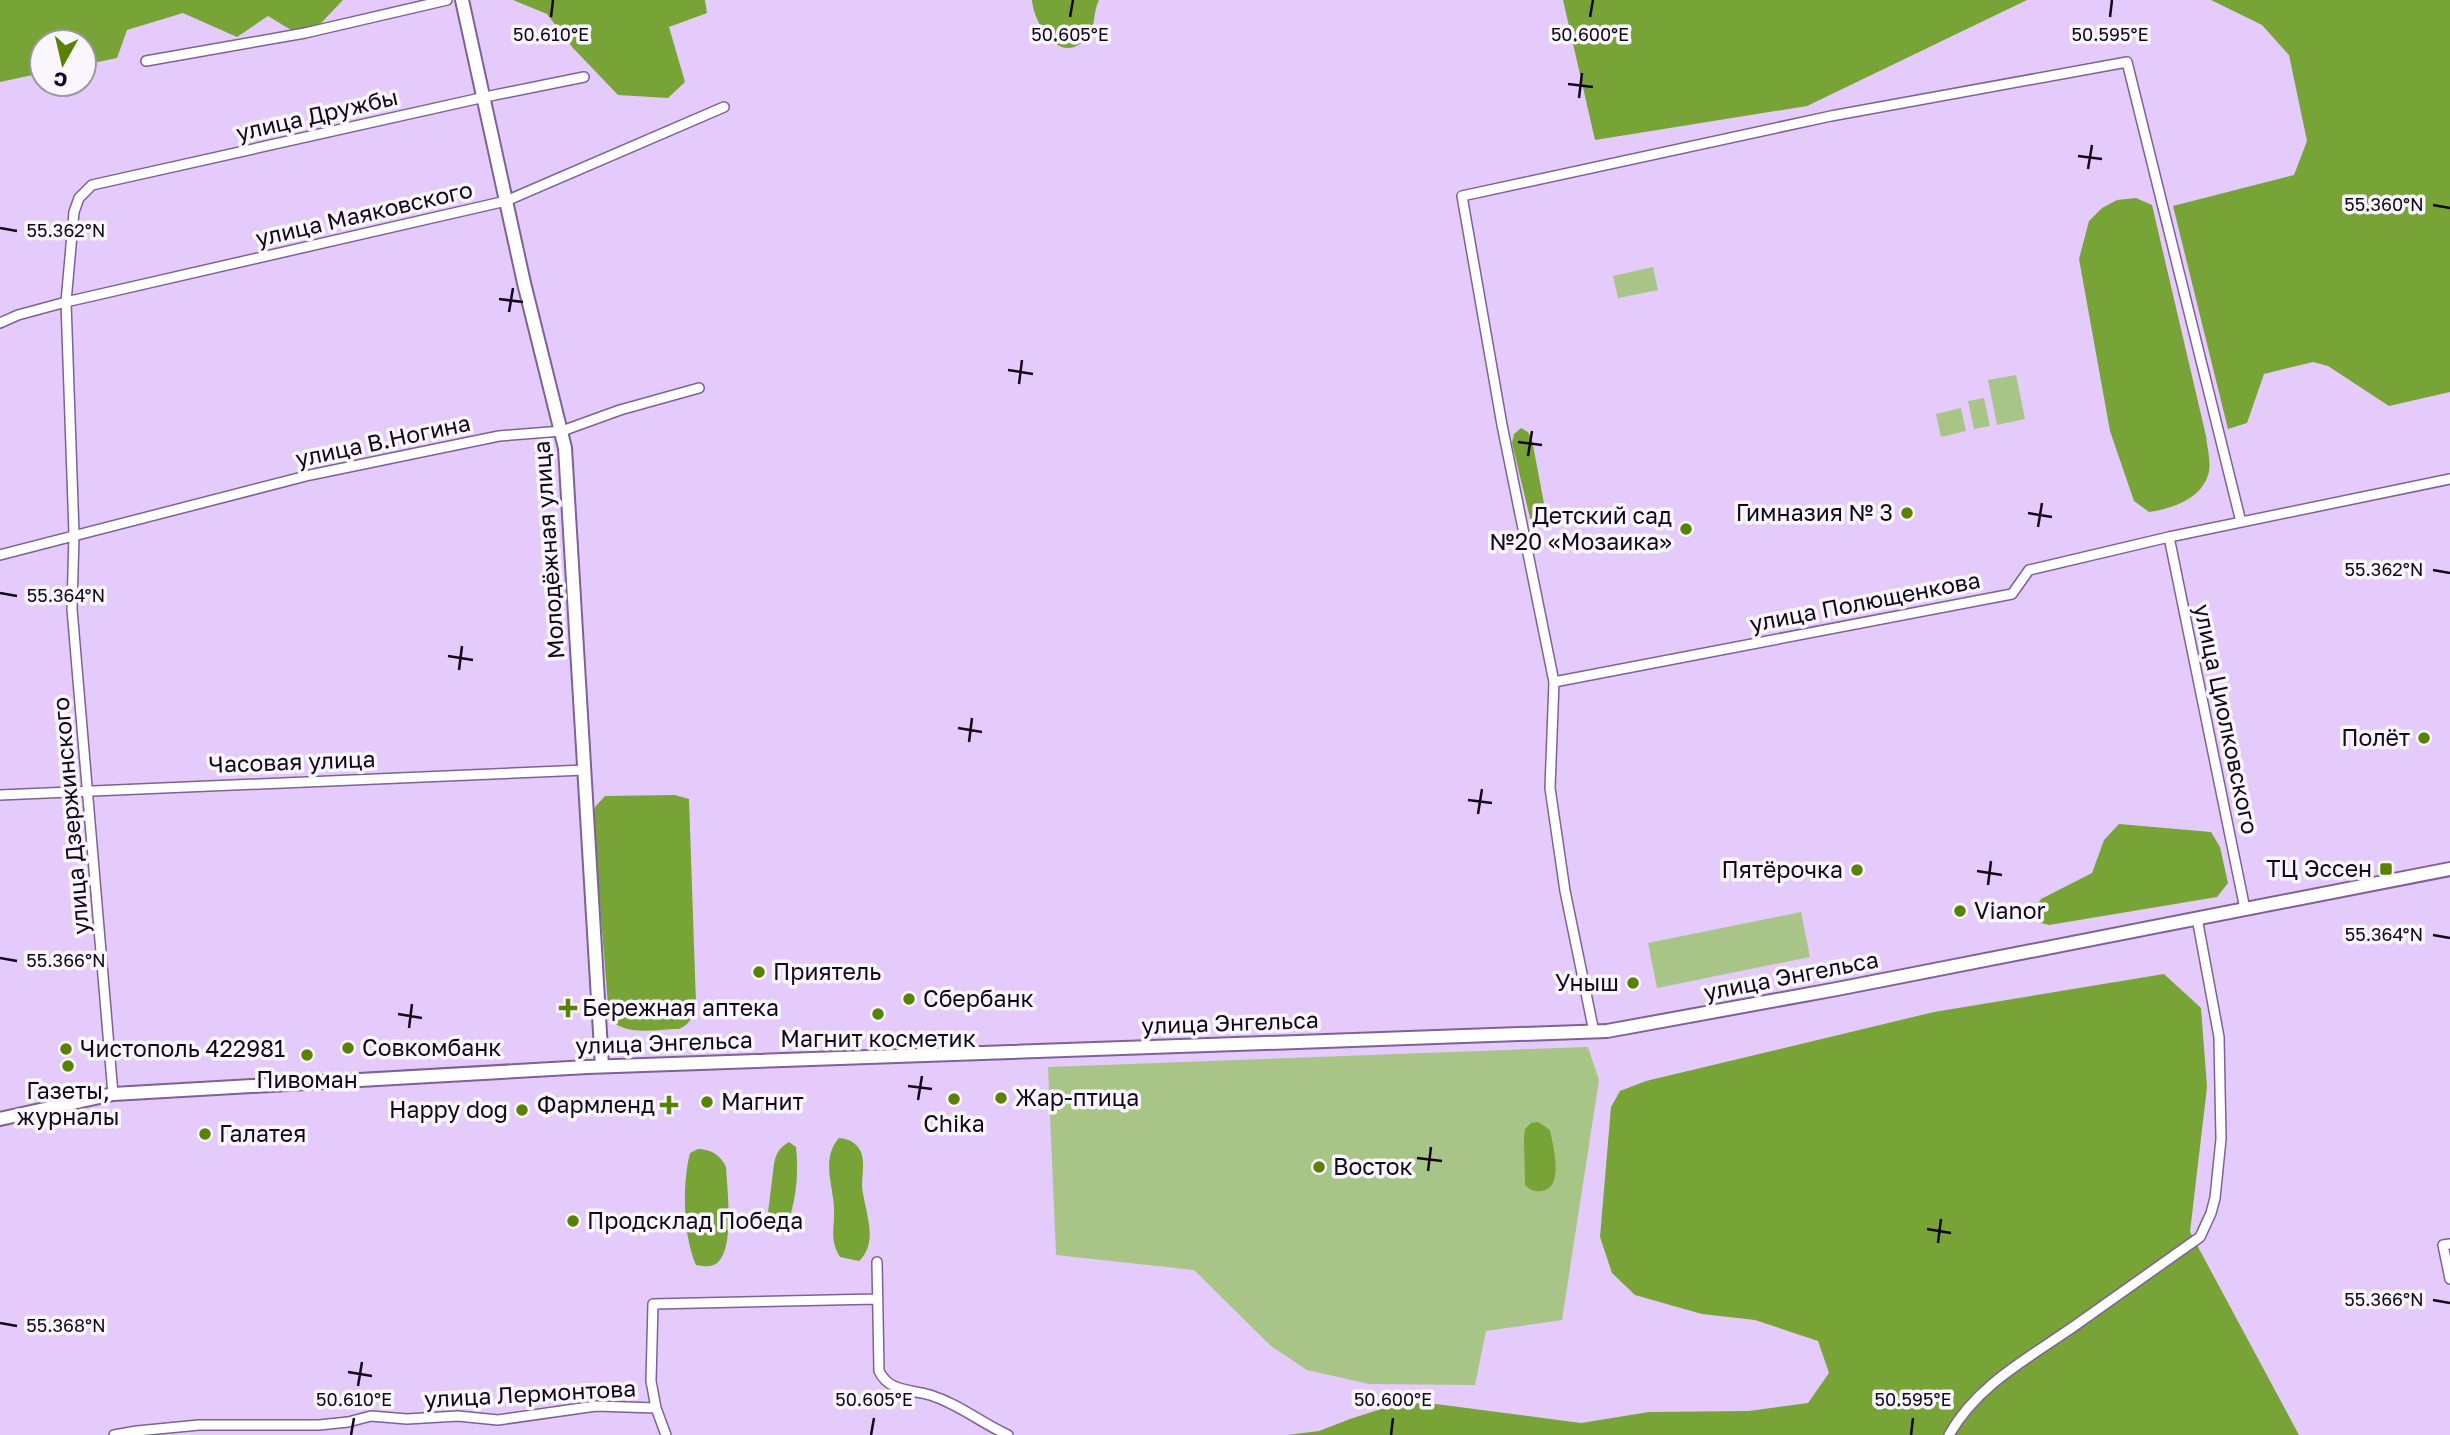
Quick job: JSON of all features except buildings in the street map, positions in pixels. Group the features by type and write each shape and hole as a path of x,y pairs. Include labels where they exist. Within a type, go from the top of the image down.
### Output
{"main road":[{"name":"Молодёжная улица","path":"462,0 524,283 562,431 602,1066"},
{"name":"улица Энгельса","path":"0,1119 113,1094 602,1066 1594,1032 1837,989 2450,869"}],"street":[{"path":"146,61 305,33 447,0"},
{"path":"1594,1032 1565,891 1550,788 1554,682 1502,425 1462,197 1831,116 2127,62 2241,523"},
{"name":"улица Дружбы","path":"74,212 79,198 92,185 583,77"},
{"name":"улица Маяковского","path":"0,323 66,302 506,201 724,107"},
{"name":"улица Дзержинского","path":"74,212 66,302 74,534 72,609 113,1094"},
{"name":"улица В.Ногина","path":"0,555 310,475 499,436 562,431 620,410 699,388"},
{"name":"улица Полющенкова","path":"1554,682 2012,594 2029,570 2169,537 2450,480"},
{"name":"улица Циолковского","path":"2169,537 2245,909"},
{"name":"Часовая улица","path":"0,795 585,770"},
{"path":"1949,1435 1959,1417 2004,1373 2200,1237 2204,1230 2215,1198 2221,1139 2220,1038 2197,918"},
{"path":"2447,1245 2450,1279"},
{"path":"877,1262 879,1371 884,1381 894,1387 951,1403 1008,1435"},
{"path":"666,1435 656,1408 651,1381 653,1304 876,1299"},
{"name":"улица Лермонтова","path":"114,1435 199,1425 319,1425 371,1416 407,1419 458,1416 498,1420 596,1406 656,1408"}],"green space":[{"path":"0,0 343,0 306,39 268,16 237,37 183,13 127,30 117,58 98,62 98,28 28,28 28,76 0,82"},
{"path":"513,0 705,0 707,13 669,27 685,82 668,98 618,95 573,48 547,14"},
{"path":"1032,0 1099,0 1089,38 1071,48 1055,43 1041,27"},
{"path":"1563,0 2027,0 1807,106 1595,140"},
{"path":"2211,0 2450,0 2450,392 2389,406 2328,366 2313,362 2264,374 2247,423 2228,429 2173,206 2294,175 2307,141 2289,55 2262,25"},
{"path":"2136,198 2152,205 2206,436 2209,461 2209,471 2204,483 2192,496 2167,508 2149,512 2134,501 2110,431 2079,259 2089,221 2102,208 2117,200"},
{"path":"1653,267 1658,290 1618,298 1613,276"},
{"path":"2016,375 2025,419 1997,425 1988,380"},
{"path":"1984,398 1990,426 1974,429 1968,401"},
{"path":"1961,408 1966,431 1941,437 1936,414"},
{"path":"1521,428 1528,432 1532,440 1546,514 1546,523 1539,528 1531,522 1512,443 1514,434"},
{"path":"675,795 689,799 696,1004 689,1022 679,1029 632,1030 615,1024 609,1018 593,815 595,807 605,796"},
{"path":"2119,824 2211,832 2220,847 2228,883 2217,897 2049,925 2041,923 2034,915 2041,899 2092,873 2104,840"},
{"path":"1801,912 1810,957 1657,988 1648,943"},
{"path":"2164,974 2201,1008 2207,1087 2190,1232 2299,1435 1287,1435 1319,1431 1400,1403 1436,1404 1581,1423 1649,1412 1749,1411 1808,1403 1829,1373 1818,1341 1755,1320 1702,1314 1635,1295 1612,1273 1600,1237 1611,1107 1620,1091 1646,1081 1934,1012"},
{"name":"Восток","path":"1588,1047 1599,1080 1562,1320 1486,1331 1475,1385 1369,1384 1307,1370 1271,1346 1194,1270 1056,1255 1048,1067"},
{"path":"1538,1122 1550,1130 1556,1166 1553,1183 1539,1191 1525,1185 1524,1137 1525,1129 1531,1123"},
{"path":"839,1138 854,1143 862,1156 862,1186 870,1235 869,1244 859,1261 840,1257 834,1239 829,1163 830,1154"},
{"path":"789,1142 796,1147 796,1190 784,1231 775,1233 769,1230 767,1221 774,1164 778,1151"},
{"path":"698,1149 715,1154 726,1167 729,1218 726,1245 723,1256 715,1265 710,1266 696,1265 686,1225 687,1166 690,1153"}],"place":[{"name":"Гимназия № 3","path":"1907,513"},
{"name":"Детский сад №20 «Мозаика»","path":"1686,529"},
{"name":"Полёт","path":"2424,738"},
{"name":"ТЦ Эссен","path":"2386,869"},
{"name":"Пятёрочка","path":"1857,870"},
{"name":"Vianor","path":"1960,911"},
{"name":"Приятель","path":"759,972"},
{"name":"Уныш","path":"1633,983"},
{"name":"Сбербанк","path":"909,999"},
{"name":"Бережная аптека","path":"568,1008"},
{"name":"Магнит косметик","path":"878,1014"},
{"name":"Совкомбанк","path":"348,1048"},
{"name":"Чистополь 422981","path":"66,1049"},
{"name":"Пивоман","path":"307,1055"},
{"name":"Газеты, журналы","path":"68,1066"},
{"name":"Жар-птица","path":"1001,1098"},
{"name":"Chika","path":"954,1099"},
{"name":"Магнит","path":"707,1102"},
{"name":"Фармленд","path":"669,1105"},
{"name":"Happy dog","path":"522,1110"},
{"name":"Галатея","path":"205,1134"},
{"name":"Восток","path":"1319,1167"},
{"name":"Продсклад Победа","path":"573,1221"}]}
